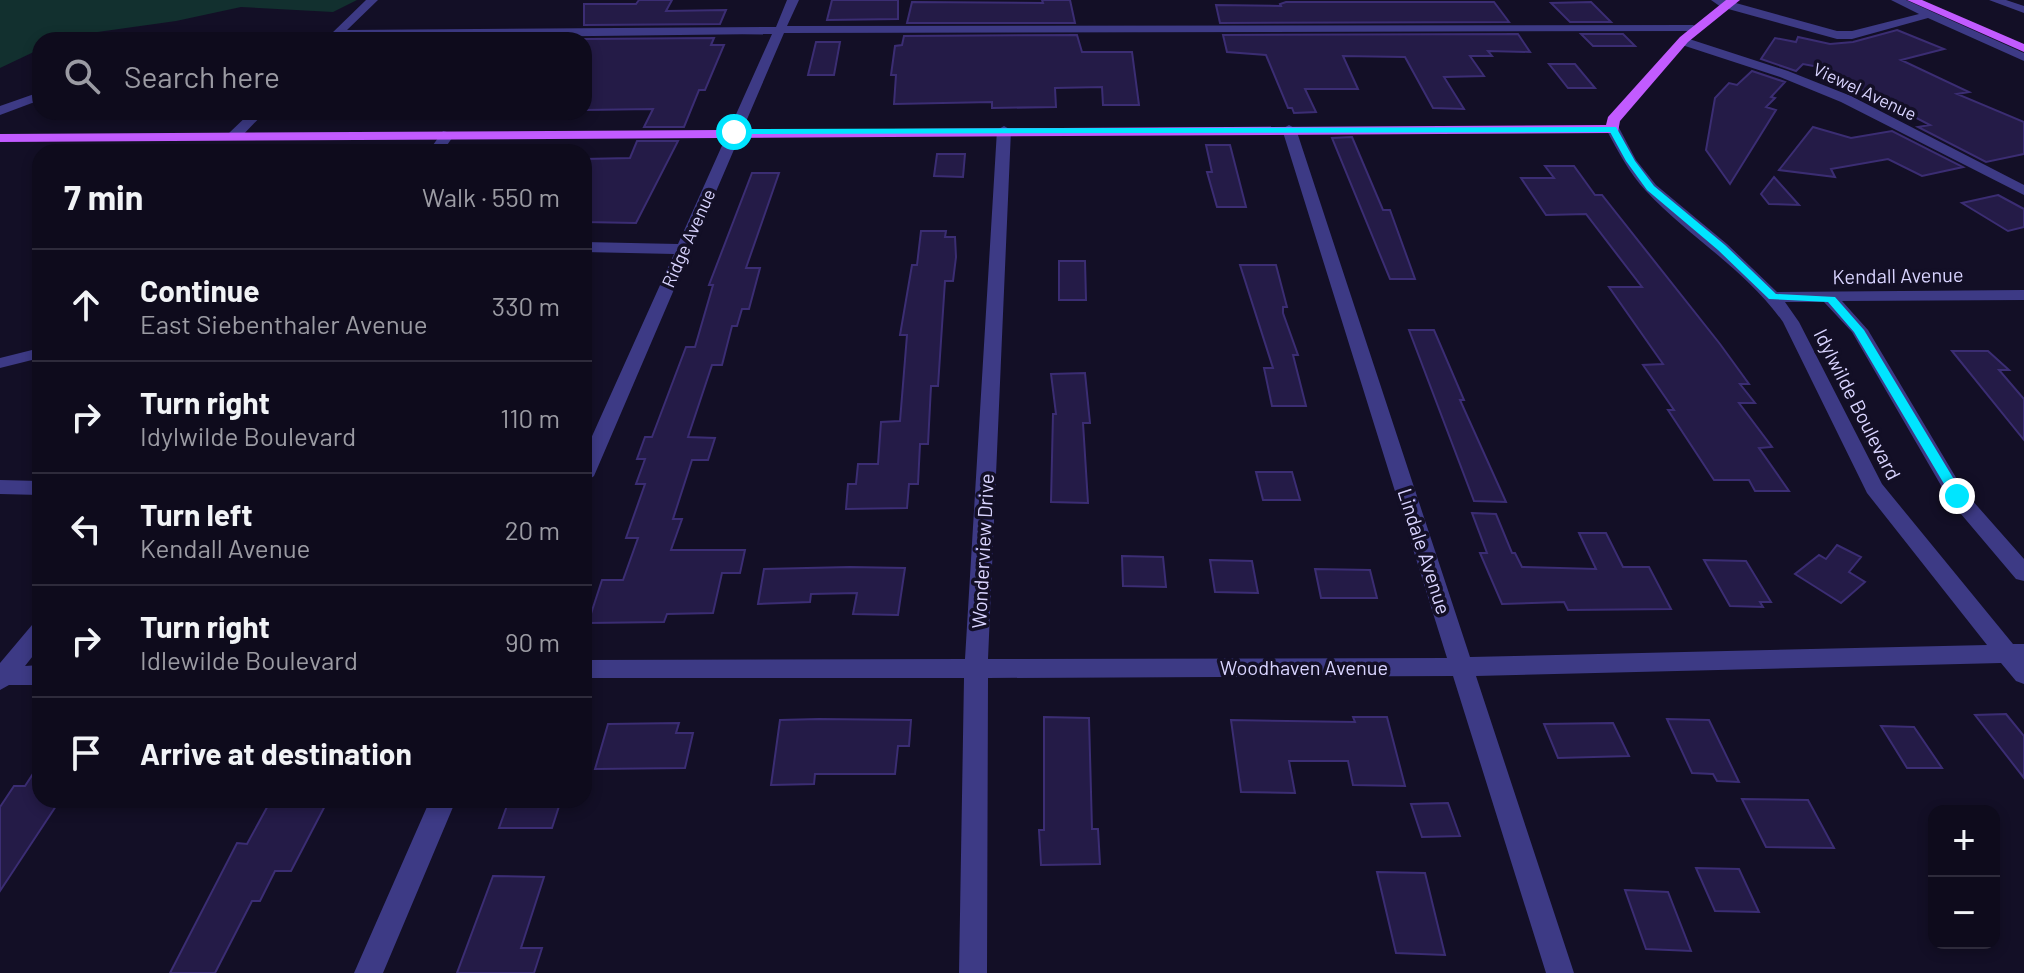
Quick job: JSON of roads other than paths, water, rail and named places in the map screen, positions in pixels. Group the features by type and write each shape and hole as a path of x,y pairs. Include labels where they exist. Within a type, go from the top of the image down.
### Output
{"main road":[{"path":"1913,0 2024,48"},
{"path":"1937,0 1973,12"},
{"path":"1945,0 1998,22"},
{"path":"0,138 1613,129 1613,120 1693,28 1725,2"}],"street":[{"path":"339,32 372,0"},
{"name":"Ridge Avenue","path":"592,457 793,0"},
{"path":"1897,0 2024,57"},
{"path":"1995,0 2024,10"},
{"path":"1725,2 1837,35 1852,35 1928,15"},
{"path":"592,33 1693,28"},
{"name":"Viewel Avenue","path":"1683,41 1784,74 1846,99 2024,191"},
{"path":"0,111 32,99"},
{"path":"234,136 250,120"},
{"name":"Lindale Avenue","path":"1289,129 1560,973"},
{"name":"Idylwilde Boulevard","path":"1613,129 1630,161 1651,188 1721,247 1773,297 1791,322 1838,409 1874,488 2017,654 2024,674"},
{"name":"Wonderview Drive","path":"973,973 976,667 1004,130"},
{"path":"441,144 448,134"},
{"path":"592,247 682,249"},
{"name":"Kendall Avenue","path":"1773,297 1831,299 2024,295"},
{"path":"1831,299 1859,330 1957,496 2024,573"},
{"path":"0,363 32,355"},
{"path":"0,487 32,488"},
{"path":"2,678 32,641"},
{"name":"Woodhaven Avenue","path":"592,669 1462,667 2017,654"},
{"path":"2,678 32,676"},
{"path":"368,973 440,808"}]}
